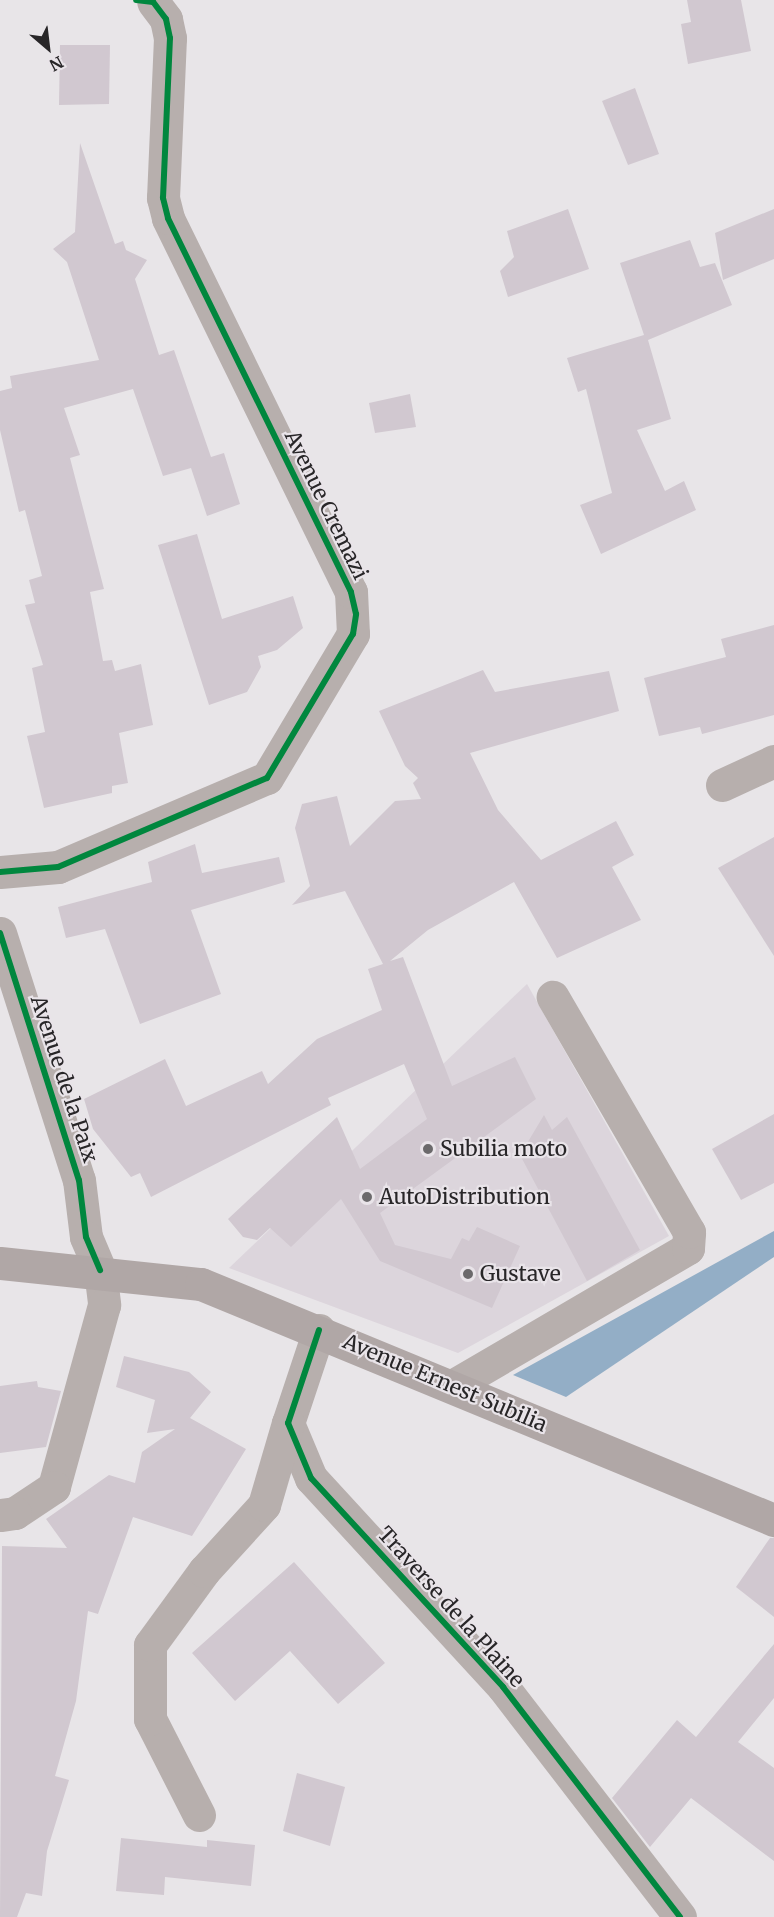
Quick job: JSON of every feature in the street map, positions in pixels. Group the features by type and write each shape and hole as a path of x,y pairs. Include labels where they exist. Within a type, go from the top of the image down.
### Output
{"main road":[{"name":"Avenue Ernest Subilia","path":"0,1263 100,1270 201,1284 454,1385 774,1521"}],"street":[{"name":"Avenue Cremazi","path":"0,872 58,867 251,789 278,761 353,634 351,592 168,218 163,198 170,38 166,19 149,1"},
{"path":"722,785 774,761"},
{"name":"Avenue de la Paix","path":"0,933 79,1180 86,1237 100,1270 104,1305 54,1487 15,1513 0,1515"},
{"path":"454,1385 688,1248 689,1232 553,997"},
{"path":"199,1815 150,1719 150,1645 204,1571 264,1505 319,1330"},
{"name":"Traverse de la Plaine","path":"288,1423 311,1478 503,1687 680,1917"}],"shaded area":[{"path":"527,984 669,1236 458,1353 229,1268"}],"water":[{"path":"774,1231 774,1257 566,1397 513,1375"}],"building":[{"path":"687,0 741,0 751,51 688,64 681,24 691,22"},
{"path":"60,45 110,45 109,104 59,105"},
{"path":"635,88 659,154 628,165 602,101"},
{"path":"80,143 115,244 123,241 126,250 147,260 135,279 159,355 174,350 211,457 224,453 240,504 207,516 191,468 163,476 133,389 64,408 80,455 70,458 104,589 90,592 103,661 112,660 115,671 141,664 153,725 119,733 128,783 112,786 112,793 44,808 27,736 45,732 32,668 43,665 25,605 35,603 29,580 42,576 25,510 19,512 0,430 0,391 12,388 10,376 99,360 67,262 53,249 75,232"},
{"path":"568,209 589,269 508,297 500,271 514,257 507,231"},
{"path":"774,209 774,259 723,280 715,233"},
{"path":"690,240 700,267 715,263 732,305 648,340 671,419 637,430 665,491 684,481 696,510 601,554 580,505 612,493 586,389 578,392 567,358 644,335 620,263"},
{"path":"410,394 416,427 375,433 369,403"},
{"path":"197,534 222,619 293,596 303,628 277,650 258,656 261,667 247,692 209,705 158,545"},
{"path":"774,625 774,715 702,734 700,727 659,736 644,678 726,657 721,639"},
{"path":"483,670 495,692 609,671 619,711 470,753 498,810 541,860 616,821 634,855 612,867 641,920 557,958 514,882 428,930 390,961 403,957 452,1086 515,1057 536,1099 380,1213 395,1245 451,1259 462,1238 469,1241 477,1227 520,1246 492,1308 380,1261 341,1199 291,1247 270,1228 257,1240 243,1237 228,1219 337,1117 360,1169 427,1119 404,1064 328,1098 331,1105 151,1197 140,1173 131,1177 93,1129 84,1099 165,1059 186,1106 262,1071 268,1084 317,1039 382,1010 368,969 383,964 345,891 292,905 310,886 295,828 302,804 337,796 350,846 395,801 421,799 413,783 418,778 405,766 379,711"},
{"path":"774,837 774,956 718,868"},
{"path":"195,844 202,873 279,857 285,882 191,910 221,994 140,1024 105,929 66,938 58,907 152,882 148,862"},
{"path":"774,1114 774,1183 741,1200 712,1149"},
{"path":"544,1115 552,1130 567,1117 640,1250 587,1281 520,1155"},
{"path":"124,1356 189,1372 211,1392 190,1418 246,1449 192,1536 133,1517 98,1614 88,1611 76,1701 55,1776 69,1780 47,1851 42,1896 26,1893 17,1917 0,1917 2,1546 67,1548 46,1519 109,1475 135,1483 142,1452 175,1429 147,1433 155,1400 116,1387"},
{"path":"37,1381 38,1387 61,1391 46,1447 0,1453 0,1386"},
{"path":"770,1538 774,1538 774,1617 736,1587"},
{"path":"294,1562 385,1663 338,1704 290,1651 235,1701 192,1653"},
{"path":"774,1644 774,1698 738,1742 774,1768 774,1861 691,1798 650,1847 612,1798 677,1720 696,1737"},
{"path":"297,1773 345,1787 330,1846 283,1831"},
{"path":"121,1838 207,1847 207,1840 255,1845 251,1886 165,1877 164,1895 116,1891"}],"cycle path":[{"path":"0,872 58,867 267,778 353,634 356,614 351,592 168,218 163,198 170,38 166,19 153,2 136,0"},
{"path":"0,933 79,1180 86,1237 100,1270"},
{"path":"319,1330 288,1423 311,1478 503,1687 680,1917"}],"place":[{"name":"Subilia moto","path":"428,1149"},
{"name":"AutoDistribution","path":"367,1197"},
{"name":"Gustave","path":"468,1274"}]}
